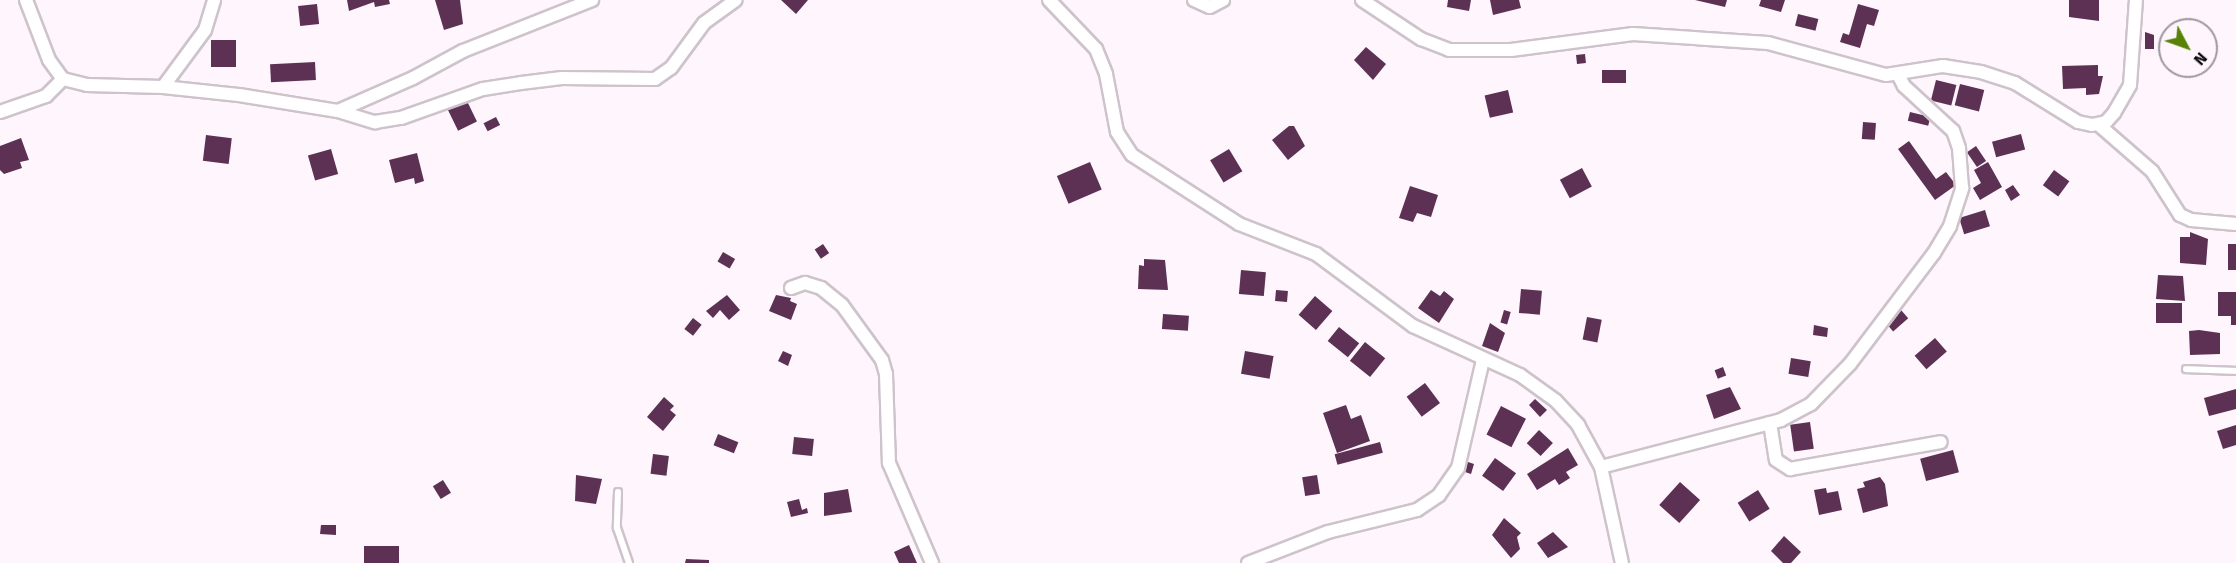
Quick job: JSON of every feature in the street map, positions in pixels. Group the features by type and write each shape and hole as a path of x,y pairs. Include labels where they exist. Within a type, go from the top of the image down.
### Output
{"street":[{"path":"26,0 49,60 63,79 87,86 163,87 338,111 375,122 400,118 483,90 521,83 562,78 655,79 671,68 704,23 736,0"},
{"path":"163,87 189,57 205,30 214,0"},
{"path":"338,111 413,78 463,51 592,0"},
{"path":"1049,0 1096,49 1106,74 1117,132 1132,155 1239,224 1316,254 1413,326 1520,375 1556,401 1578,425 1601,467 1622,563"},
{"path":"1194,0 1210,7 1223,0"},
{"path":"1362,0 1421,39 1449,50 1511,50 1633,34 1708,36 1786,45 1866,71 1898,74 1943,66 1981,72 2026,88 2078,122 2099,125 2152,171 2180,214 2191,220 2236,224"},
{"path":"2099,125 2114,113 2130,85 2136,0"},
{"path":"1601,467 1770,423 1811,404 1850,364 1950,226 1962,188 1957,140 1947,122 1904,86 1898,74"},
{"path":"0,112 46,96 63,79"},
{"path":"791,288 805,283 820,288 835,299 882,360 886,374 890,463 932,563"},
{"path":"1248,563 1328,532 1417,510 1439,495 1458,468 1483,360"},
{"path":"1770,423 1776,460 1790,469 1941,442"}],"lane":[{"path":"2186,369 2236,371"},
{"path":"618,492 617,528 630,563"}],"building":[{"path":"347,0 389,0 390,4 375,7 374,2 349,11"},
{"path":"435,0 460,0 463,24 444,30"},
{"path":"781,0 808,0 796,14"},
{"path":"1448,0 1471,0 1469,11 1447,7"},
{"path":"1490,0 1519,0 1521,8 1493,15"},
{"path":"1695,0 1727,0 1725,7"},
{"path":"1761,0 1785,0 1781,12 1759,6"},
{"path":"2069,0 2099,0 2099,21 2069,17"},
{"path":"317,4 319,24 300,26 298,6"},
{"path":"1858,4 1879,10 1874,26 1867,24 1860,48 1840,42 1843,33 1849,35"},
{"path":"1798,14 1818,19 1815,31 1795,26"},
{"path":"2145,32 2154,35 2154,49 2145,49"},
{"path":"211,40 236,40 236,67 211,67"},
{"path":"1366,47 1386,64 1373,80 1354,60"},
{"path":"1585,54 1586,63 1577,64 1576,55"},
{"path":"315,62 316,80 271,82 270,64"},
{"path":"2098,65 2098,76 2103,76 2099,94 2086,95 2086,88 2063,89 2062,66"},
{"path":"1602,70 1626,70 1626,83 1602,83"},
{"path":"1936,80 1956,85 1951,105 1931,100"},
{"path":"1960,84 1984,90 1979,111 1955,105"},
{"path":"1508,90 1513,112 1490,118 1485,95"},
{"path":"466,99 477,121 458,131 447,108"},
{"path":"1910,112 1930,117 1928,126 1908,121"},
{"path":"496,117 500,125 488,131 484,123"},
{"path":"1863,122 1876,123 1875,140 1862,139"},
{"path":"1289,126 1294,126 1305,146 1288,160 1272,140"},
{"path":"2021,134 2025,149 1996,157 1992,142"},
{"path":"206,135 232,138 229,164 203,161"},
{"path":"21,138 29,160 20,162 22,168 4,174 0,170 0,146"},
{"path":"1909,141 1936,179 1946,172 1956,185 1935,200 1898,149"},
{"path":"1976,146 1986,161 1977,167 1967,152"},
{"path":"331,149 338,174 315,181 308,156"},
{"path":"1229,149 1242,171 1224,183 1210,160"},
{"path":"417,153 424,181 415,184 414,178 395,183 389,160"},
{"path":"1090,162 1102,190 1069,204 1057,176"},
{"path":"1988,162 2002,187 1980,200 1973,188 1981,183 1974,170"},
{"path":"1582,168 1592,187 1570,198 1560,180"},
{"path":"2054,170 2069,181 2058,197 2043,185"},
{"path":"2013,185 2020,195 2011,201 2005,190"},
{"path":"1410,186 1438,195 1431,217 1417,213 1413,222 1399,218"},
{"path":"1985,210 1990,226 1964,234 1959,218"},
{"path":"2190,232 2208,239 2206,265 2180,263 2180,237 2190,237"},
{"path":"823,244 829,253 821,259 815,250"},
{"path":"2228,244 2236,244 2236,270 2228,270"},
{"path":"723,252 735,259 730,269 718,262"},
{"path":"1144,259 1165,260 1168,290 1138,289 1139,265 1144,266"},
{"path":"1241,270 1266,272 1264,296 1239,294"},
{"path":"2158,275 2183,276 2185,301 2156,299"},
{"path":"1521,289 1542,291 1540,315 1519,313"},
{"path":"1276,290 1288,291 1287,302 1275,301"},
{"path":"1431,290 1440,296 1444,291 1454,299 1439,323 1418,308"},
{"path":"2218,292 2236,292 2236,325 2231,325 2231,316 2218,316"},
{"path":"727,295 740,310 729,320 720,310 713,318 706,311"},
{"path":"776,295 791,298 790,301 797,304 791,320 769,311"},
{"path":"1315,296 1332,311 1316,330 1299,315"},
{"path":"2156,303 2182,303 2182,323 2156,323"},
{"path":"1504,310 1511,312 1507,324 1500,322"},
{"path":"1901,310 1908,318 1893,331 1886,323"},
{"path":"1163,314 1189,316 1188,331 1162,329"},
{"path":"1587,317 1602,320 1597,342 1583,340"},
{"path":"693,318 702,325 693,336 684,329"},
{"path":"1490,323 1505,333 1498,352 1482,346"},
{"path":"1814,325 1828,328 1827,337 1813,335"},
{"path":"1339,327 1359,343 1348,357 1328,341"},
{"path":"2189,331 2220,333 2220,354 2190,355"},
{"path":"1935,338 1947,352 1926,369 1915,356"},
{"path":"1365,342 1385,358 1370,377 1350,361"},
{"path":"783,351 792,355 788,366 778,361"},
{"path":"1245,351 1274,356 1270,379 1241,374"},
{"path":"1791,358 1811,361 1808,377 1788,374"},
{"path":"1723,367 1726,375 1718,379 1715,370"},
{"path":"1425,383 1440,403 1422,417 1407,397"},
{"path":"1730,387 1741,409 1714,419 1706,395"},
{"path":"2236,389 2236,409 2209,416 2204,398"},
{"path":"664,397 674,406 670,410 676,415 663,431 647,417"},
{"path":"1535,399 1547,410 1540,417 1529,405"},
{"path":"1346,405 1351,419 1361,415 1370,441 1337,453 1323,413"},
{"path":"1501,406 1526,419 1511,447 1486,435"},
{"path":"1810,422 1814,449 1794,452 1790,425"},
{"path":"2236,425 2236,445 2223,449 2217,431"},
{"path":"1539,430 1553,443 1541,456 1527,443"},
{"path":"718,434 738,442 734,453 714,445"},
{"path":"794,437 814,439 812,456 792,454"},
{"path":"1380,442 1383,453 1337,465 1335,454"},
{"path":"1568,448 1578,465 1566,472 1570,478 1559,485 1555,479 1537,490 1527,474"},
{"path":"1953,450 1959,472 1926,481 1920,459"},
{"path":"653,454 669,456 666,476 651,474"},
{"path":"1495,458 1516,473 1503,491 1482,476"},
{"path":"1465,461 1474,464 1471,474 1465,472"},
{"path":"576,475 602,479 596,504 575,501"},
{"path":"1317,475 1320,494 1305,496 1302,477"},
{"path":"1880,477 1885,484 1888,506 1863,513 1857,489 1865,487 1863,482"},
{"path":"443,480 451,493 441,499 433,486"},
{"path":"1680,482 1700,500 1679,523 1659,505"},
{"path":"1826,488 1827,493 1838,491 1842,510 1819,515 1814,490"},
{"path":"848,489 852,512 824,516 824,493"},
{"path":"1758,490 1770,509 1749,521 1738,503"},
{"path":"799,499 802,510 807,508 808,513 791,517 787,502"},
{"path":"1504,518 1521,533 1517,537 1520,549 1511,558 1492,535"},
{"path":"321,525 336,525 336,535 320,534"},
{"path":"1553,532 1568,547 1548,558 1537,543"},
{"path":"1784,536 1801,552 1791,563 1783,563 1771,551"},
{"path":"909,545 917,563 899,563 894,552"},
{"path":"364,546 399,546 399,563 364,563"},
{"path":"686,559 709,560 709,563 685,563"}]}
